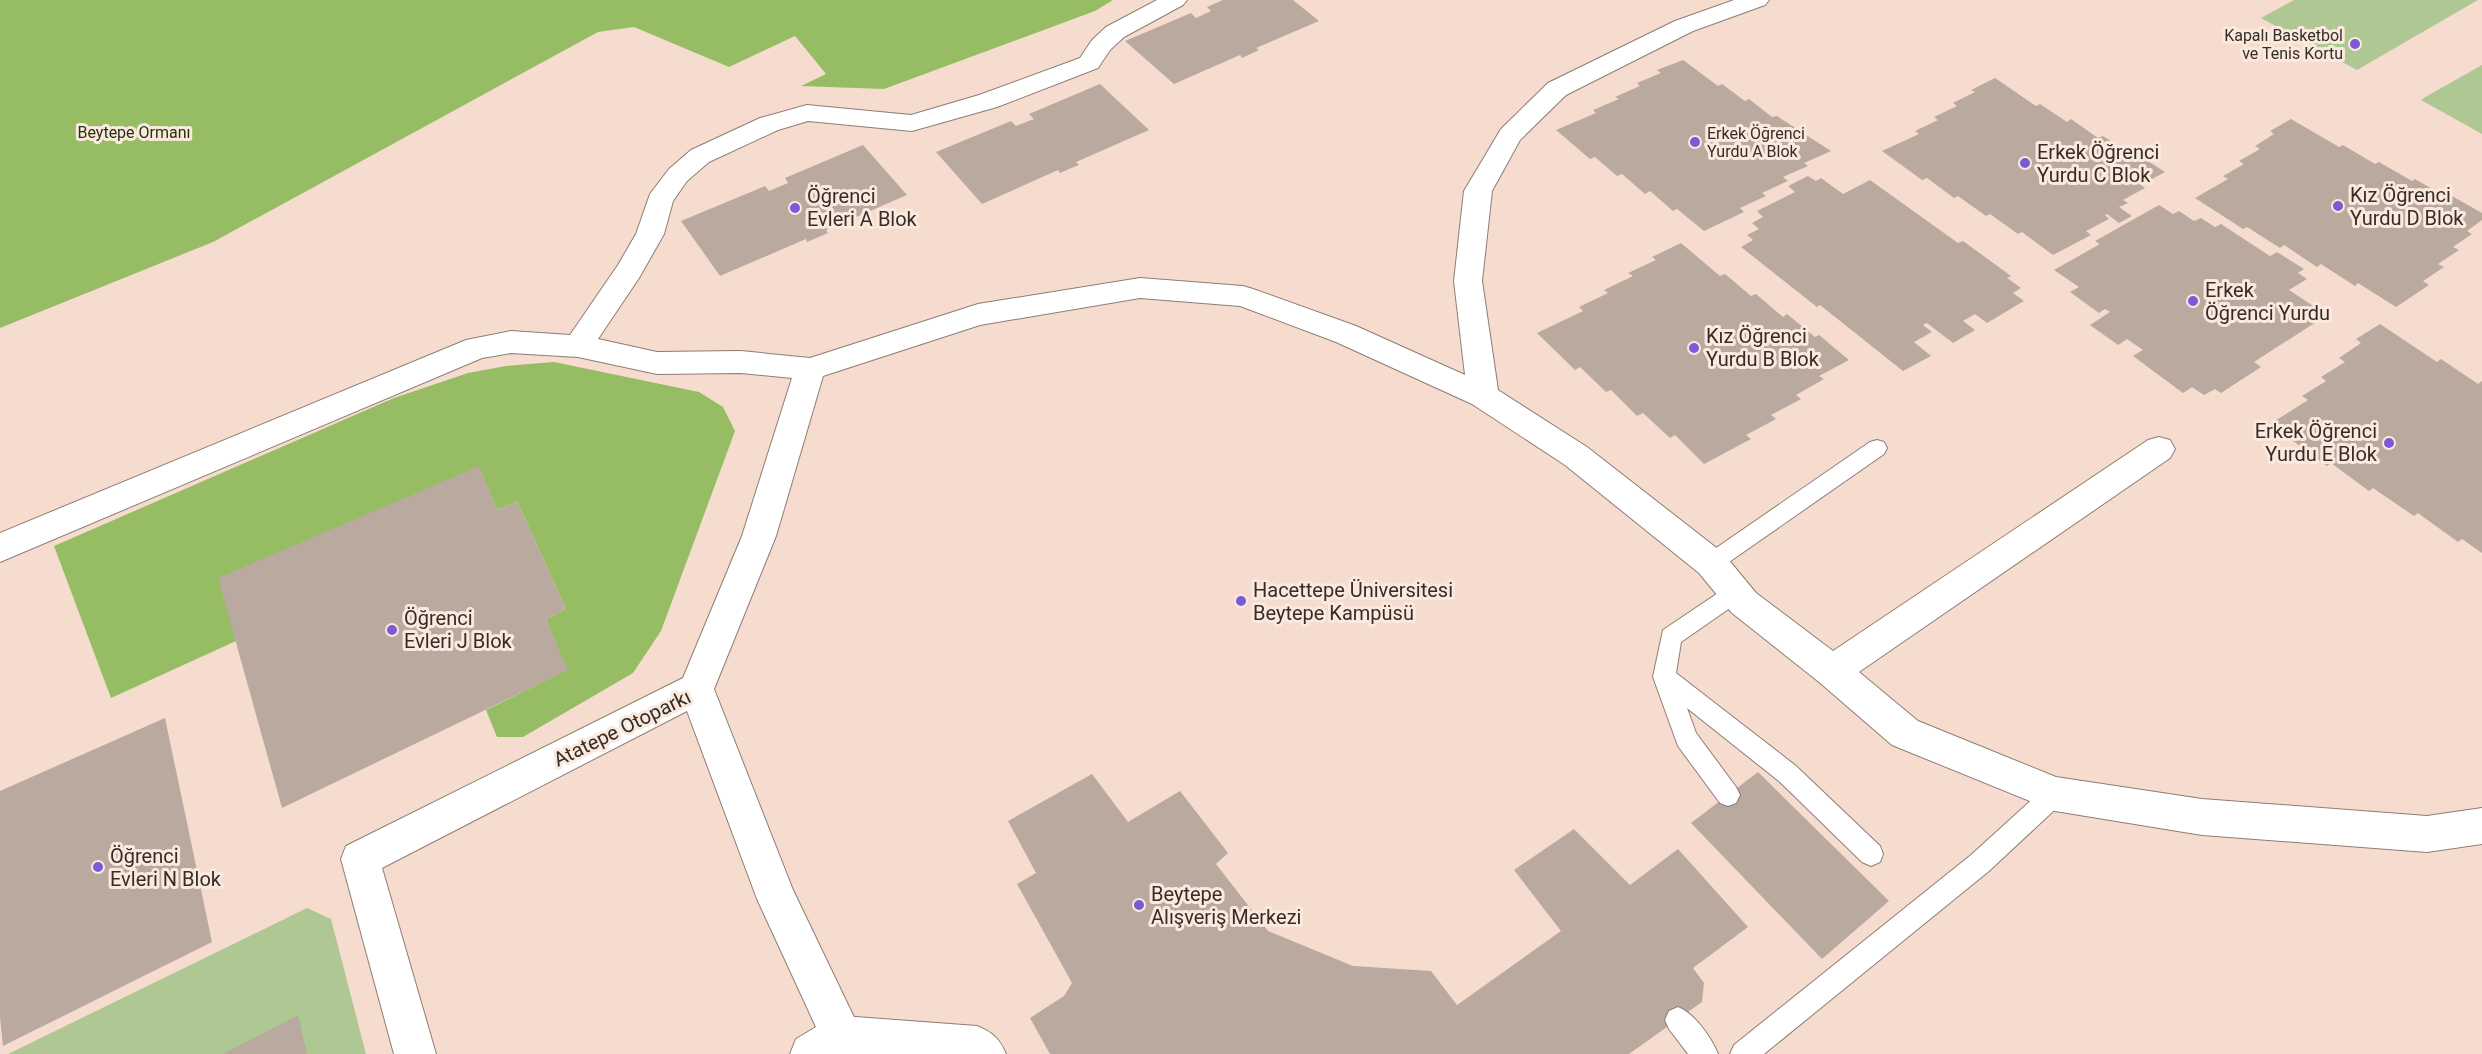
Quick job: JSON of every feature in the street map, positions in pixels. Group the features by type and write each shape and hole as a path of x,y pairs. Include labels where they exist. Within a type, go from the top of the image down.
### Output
{"street":[{"path":"578,346 640,252 650,234 660,200 678,175 700,156 762,127 807,113 912,123 988,101 1089,63 1101,45 1116,32 1175,0"},
{"path":"1483,396 1468,280 1478,191 1510,135 1557,89 1683,26 1757,0"},
{"path":"0,549 477,348 512,342 578,346 657,363 741,362 810,369 978,315 1140,288 1243,296 1346,333 1483,396 1576,456 1711,563 1744,603 1832,671 1905,733 2055,794 2202,817 2290,824 2427,834 2482,826"},
{"path":"696,689 759,536 810,369"},
{"path":"1832,671 2159,449"},
{"name":"Atatepe Otoparkı","path":"415,1054 360,859 696,689 777,899 826,1045"},
{"path":"826,1045 976,1046 986,1054"}],"lane":[{"path":"1711,563 1877,448"},
{"path":"1728,795 1686,738 1664,677 1671,637 1735,592"},
{"path":"1664,677 1788,774 1871,854"},
{"path":"1743,1054 1980,863 2055,794"},
{"path":"1678,1020 1705,1054"}],"shaded area":[{"name":"Hacettepe Üniversitesi Beytepe Kampüsü","path":"306,0 2482,0 2482,1054 0,1054 0,148"}],"green space":[{"name":"Beytepe Ormanı","path":"0,0 1113,0 1095,11 884,89 801,86 826,74 795,36 729,67 634,27 598,32 213,242 0,328"},
{"name":"Kapalı Basketbol ve Tenis Kortu","path":"2294,0 2478,0 2357,70 2261,18"},
{"path":"2482,65 2482,134 2421,100 2427,96"},
{"path":"554,362 699,392 723,407 735,431 661,631 633,673 523,737 497,737 486,710 567,670 546,619 566,609 517,501 497,510 479,467 236,641 111,698 54,546 394,398 468,373 506,366"},
{"path":"307,908 331,919 366,1054 8,1054"}],"building":[{"path":"1223,0 1293,0 1319,21 1256,48 1259,50 1242,58 1240,55 1174,84 1125,41 1191,13 1196,18 1211,11 1207,7"},
{"name":"Erkek Öğrenci Yurdu A Blok","path":"1683,60 1718,86 1722,84 1745,101 1749,99 1772,117 1777,116 1831,151 1804,163 1808,166 1783,177 1788,181 1762,193 1766,196 1740,208 1744,212 1704,231 1677,209 1673,211 1650,191 1645,194 1622,174 1617,176 1595,157 1590,159 1556,130 1596,113 1593,110 1619,99 1615,97 1640,86 1637,83 1661,73 1657,70"},
{"name":"Erkek Öğrenci Yurdu C Blok","path":"1995,78 2036,106 2040,104 2067,122 2071,119 2098,138 2103,136 2130,154 2134,152 2165,172 2141,185 2145,188 2123,200 2128,203 2119,207 2132,216 2119,223 2107,214 2105,215 2109,219 2086,231 2091,235 2053,255 2022,232 2018,234 1990,214 1986,216 1958,196 1954,198 1927,178 1922,180 1882,151 1919,134 1915,131 1938,120 1934,117 1957,106 1953,103 1975,92 1971,90"},
{"path":"1100,84 1149,130 1076,162 1079,165 1060,173 1058,170 982,204 936,152 1011,121 1016,126 1034,119 1029,114"},
{"name":"Kız Öğrenci Yurdu D Blok","path":"2291,119 2339,147 2343,145 2375,164 2379,162 2448,198 2452,196 2482,213 2482,220 2467,231 2472,234 2453,247 2459,250 2438,264 2444,267 2423,281 2429,285 2396,307 2358,283 2355,286 2321,264 2317,267 2284,245 2280,248 2247,227 2243,229 2195,198 2228,179 2223,176 2244,164 2239,161 2260,149 2255,146 2274,134 2270,131"},
{"name":"Öğrenci Evleri A Blok","path":"863,145 907,195 826,230 828,233 807,242 806,239 720,276 681,221 765,186 769,191 788,183 785,178"},
{"path":"1808,176 1816,181 1821,178 1843,194 1870,180 1958,243 1963,241 2011,276 2007,278 2021,288 2013,293 2024,301 1987,323 1975,314 1963,321 1975,330 1953,343 1927,323 1923,325 1932,332 1914,342 1931,356 1903,371 1820,305 1817,307 1741,247 1753,240 1747,235 1759,229 1752,223 1763,217 1757,211 1795,192 1788,186"},
{"name":"Erkek Öğrenci Yurdu","path":"2159,205 2173,214 2179,211 2194,221 2201,218 2215,227 2221,224 2270,256 2277,252 2304,269 2298,273 2307,279 2289,290 2327,315 2254,362 2261,367 2221,393 2215,389 2204,395 2192,387 2183,393 2133,356 2143,350 2127,339 2118,345 2090,325 2110,312 2105,309 2099,313 2070,292 2079,287 2054,270 2100,244 2095,241"},
{"name":"Kız Öğrenci Yurdu B Blok","path":"1681,243 1720,276 1725,274 1751,296 1756,294 1783,317 1787,314 1815,337 1819,335 1849,360 1819,376 1824,379 1796,395 1801,399 1771,415 1776,419 1746,435 1751,439 1704,464 1675,435 1670,438 1643,413 1637,416 1611,390 1606,392 1580,367 1575,370 1537,333 1583,311 1579,307 1608,293 1604,290 1633,276 1628,273 1656,260 1652,257"},
{"name":"Erkek Öğrenci Yurdu E Blok","path":"2380,324 2437,362 2441,359 2478,384 2482,381 2482,553 2462,539 2458,542 2418,513 2414,516 2373,488 2369,491 2331,463 2327,466 2270,424 2308,400 2302,396 2326,381 2321,377 2345,362 2339,358 2361,343 2356,339"},
{"name":"Öğrenci Evleri J Blok","path":"479,466 497,510 517,501 566,609 546,619 568,670 282,808 218,578"},
{"name":"Öğrenci Evleri N Blok","path":"165,718 212,942 3,1046 0,1017 0,791"},
{"path":"1758,772 1889,901 1822,959 1691,823"},
{"name":"Beytepe Alışveriş Merkezi","path":"1092,774 1128,822 1180,791 1228,853 1216,864 1268,931 1353,966 1431,971 1457,1005 1561,931 1514,870 1574,829 1630,885 1678,849 1748,927 1693,968 1704,983 1702,1002 1629,1054 1050,1054 1030,1018 1064,996 1072,983 1017,884 1036,873 1008,821"},
{"path":"298,1015 307,1054 223,1054"}],"place":[{"name":"Kapalı Basketbol ve Tenis Kortu","path":"2355,44"},
{"name":"Erkek Öğrenci Yurdu A Blok","path":"1695,142"},
{"name":"Erkek Öğrenci Yurdu C Blok","path":"2025,163"},
{"name":"Kız Öğrenci Yurdu D Blok","path":"2338,206"},
{"name":"Öğrenci Evleri A Blok","path":"795,208"},
{"name":"Erkek Öğrenci Yurdu","path":"2193,301"},
{"name":"Kız Öğrenci Yurdu B Blok","path":"1694,348"},
{"name":"Erkek Öğrenci Yurdu E Blok","path":"2389,443"},
{"name":"Hacettepe Üniversitesi Beytepe Kampüsü","path":"1241,601"},
{"name":"Öğrenci Evleri J Blok","path":"392,630"},
{"name":"Öğrenci Evleri N Blok","path":"98,867"},
{"name":"Beytepe Alışveriş Merkezi","path":"1139,905"}]}
